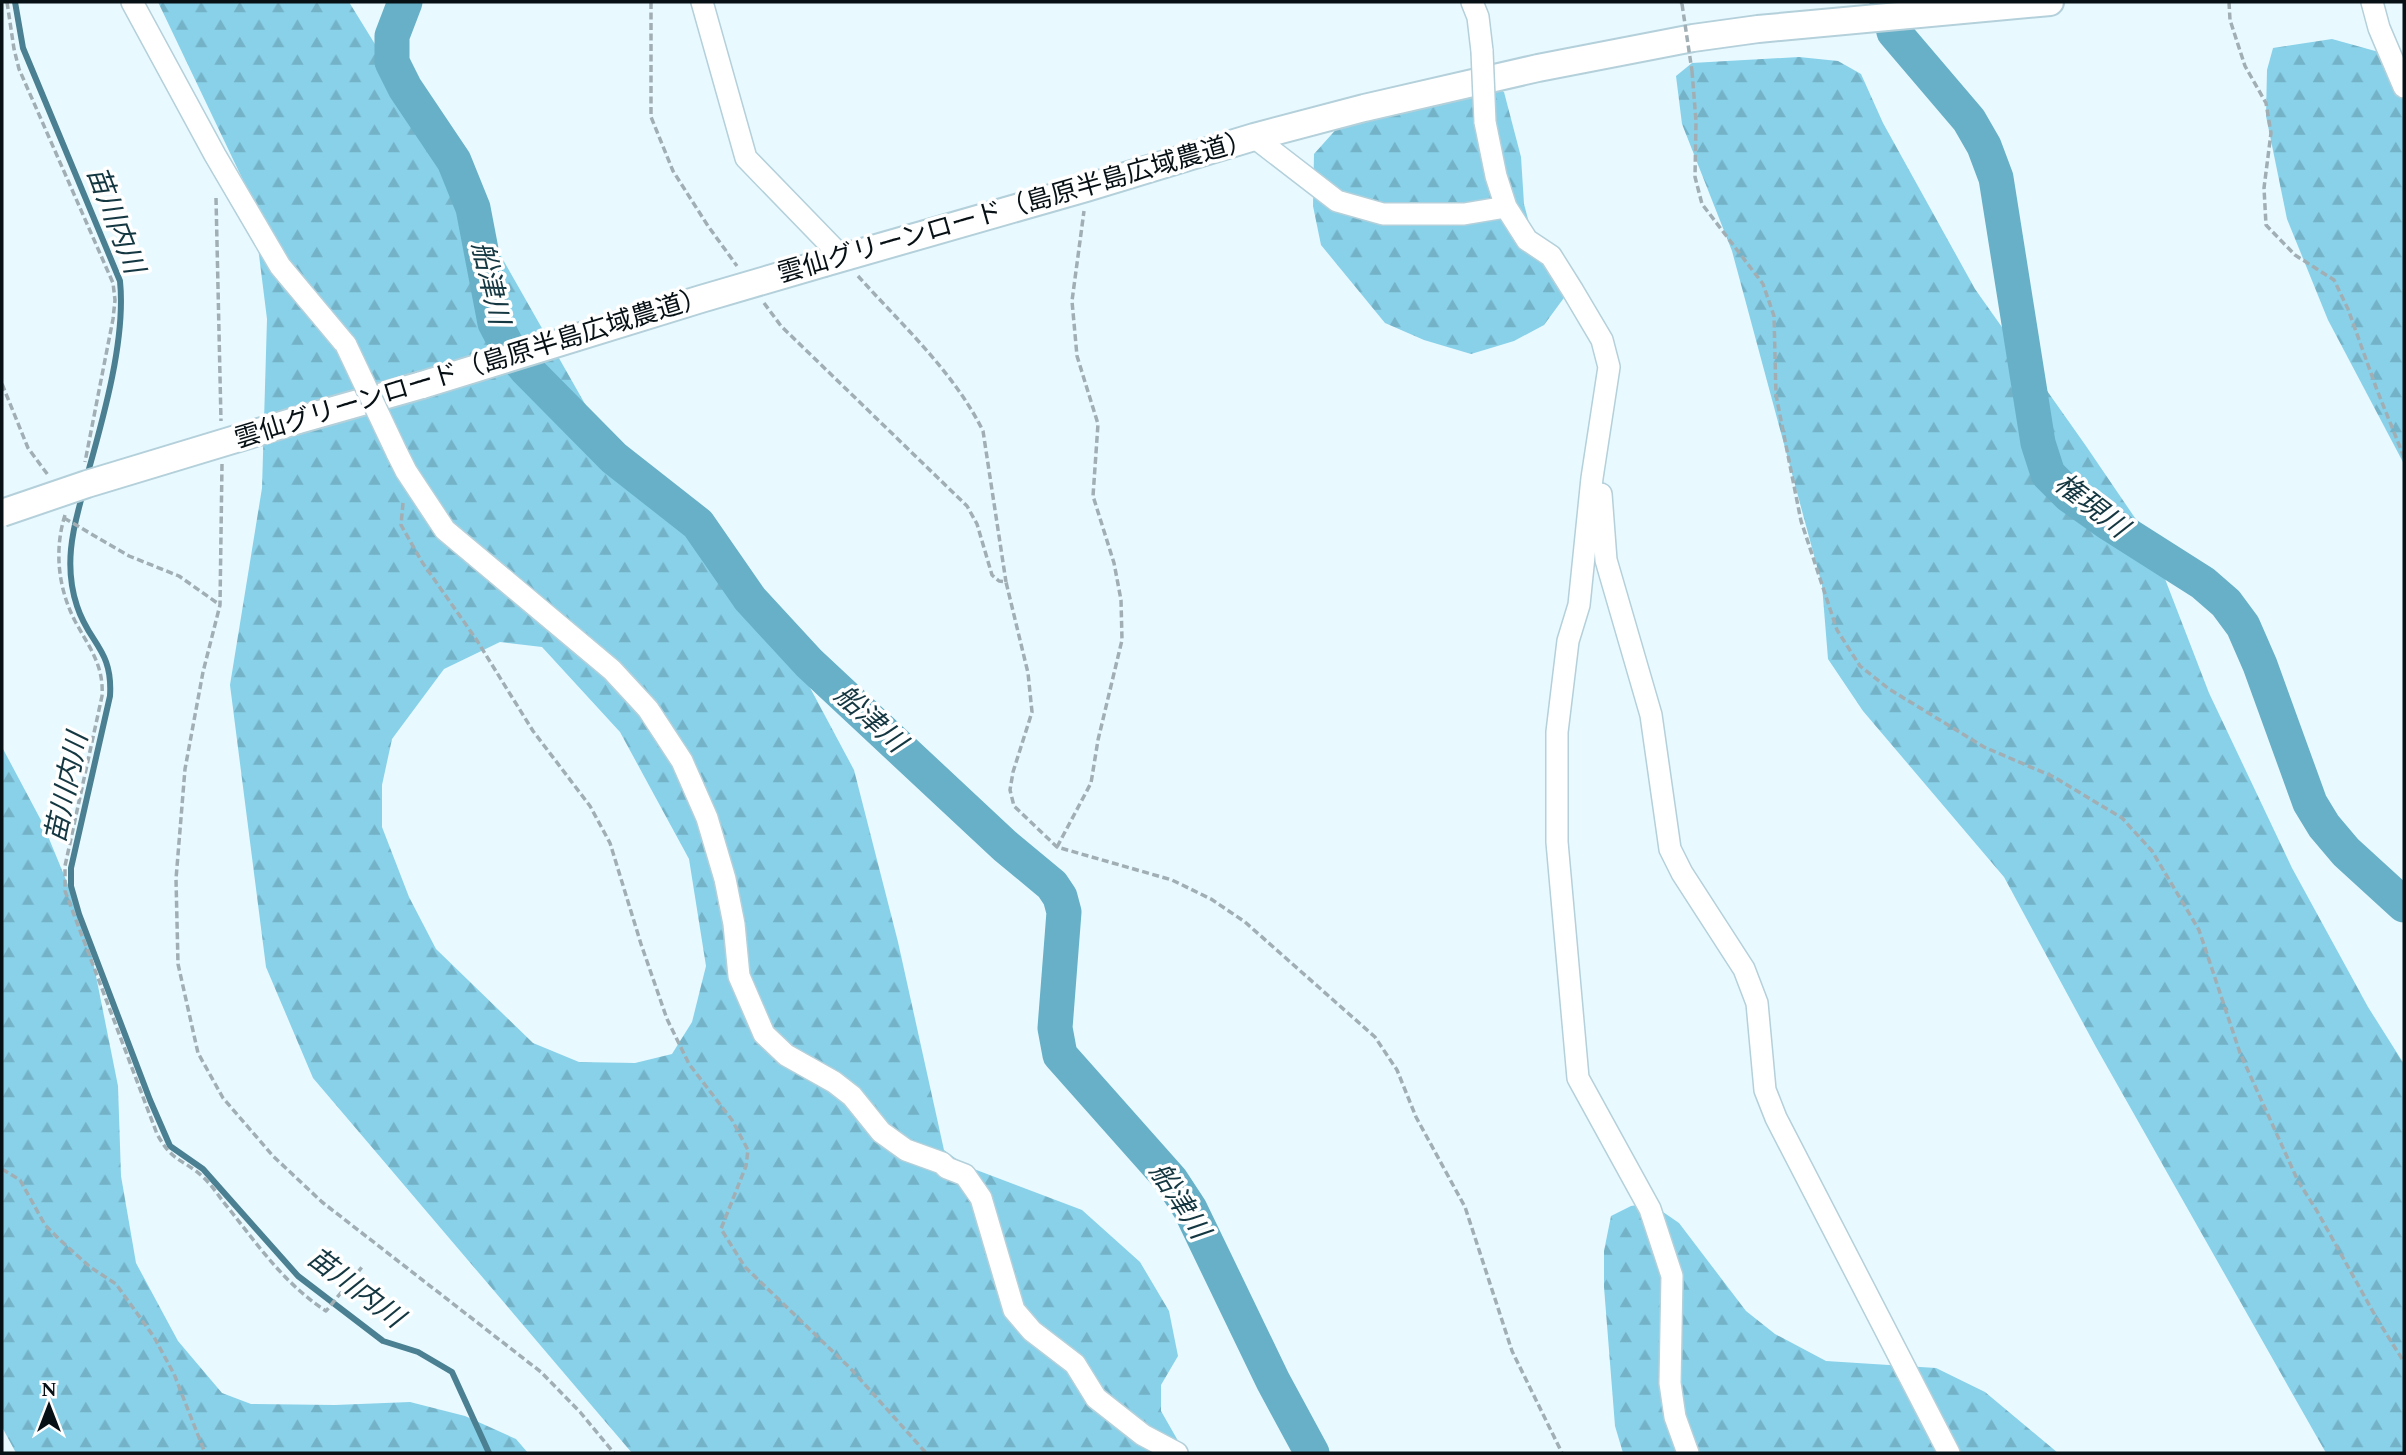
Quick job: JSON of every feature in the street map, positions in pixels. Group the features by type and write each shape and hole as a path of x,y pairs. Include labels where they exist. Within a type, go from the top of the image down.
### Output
{"street":[{"path":"132,2 215,155 280,266 346,345 406,471 445,530 612,670 648,709 682,761 707,818 725,879 734,924 739,976 764,1034 786,1055 834,1082 852,1096 881,1132 906,1150 965,1175 981,1198 1014,1310 1032,1331 1075,1364 1096,1398 1143,1435 1177,1453"},
{"path":"702,2 746,158 834,261"},
{"path":"1472,2 1478,17 1482,51 1485,122 1496,176 1506,207 1527,240 1550,256 1602,340 1609,367 1592,478 1579,605 1568,641 1557,732 1557,842 1578,1077 1650,1209 1672,1276 1670,1383 1675,1417 1688,1453"},
{"name":"雲仙グリーンロード（島原半島広域農道）","path":"2,513 87,484 701,299 1254,137 1364,108 1538,68 1693,38 1758,29 2050,2"},
{"path":"2372,2 2379,28 2404,87"},
{"path":"1254,137 1336,201 1383,214 1464,214 1506,207"},
{"path":"1592,478 1600,488 1606,559 1651,715 1670,849 1682,873 1744,969 1757,1003 1765,1090 1776,1118 1949,1453"}],"path":[{"path":"7,2 19,69 113,283 113,319 83,471"},
{"path":"651,2 651,117 673,171 740,271"},
{"path":"2229,2 2230,20 2245,66 2266,103 2271,134 2264,188 2266,225 2295,255 2333,281 2348,309 2376,390 2404,457"},
{"path":"1682,3 1696,121 1695,177 1702,204 1763,284 1774,316 1776,395 1801,521 1837,631 1860,666 1889,689 1984,747 2054,777 2122,818 2152,851 2199,930 2240,1053 2298,1181 2376,1319 2404,1362"},
{"path":"1057,847 1091,783 1098,740 1122,640 1121,600 1114,563 1093,496 1098,424 1077,356 1072,302 1086,188"},
{"path":"216,196 221,426"},
{"path":"834,261 943,372 976,417 982,431 1006,582 1028,673 1032,712 1013,772 1010,790 1014,806 1057,847 1172,880 1210,899 1245,922 1376,1037 1397,1070 1416,1117 1465,1207 1512,1351 1562,1453"},
{"path":"756,293 780,326 967,506 977,524 992,575 999,581 1006,582"},
{"path":"2,384 29,447 47,472 50,482"},
{"path":"221,453 220,605 203,671 185,769 176,879 178,964 198,1053 223,1098 273,1156 321,1202 541,1372 580,1412 614,1453"},
{"path":"69,507 59,547 59,568 73,617 101,670 103,683 65,866 65,891 157,1133 165,1149 175,1159 203,1177 278,1270 304,1297 326,1311 362,1266"},
{"path":"60,513 71,524 130,556 179,576 220,605"},
{"path":"401,525 422,562 476,639 533,731 590,806 610,843 667,1019 689,1064 732,1119 748,1150 746,1166 721,1229 731,1247 745,1267 851,1369 926,1453"},
{"path":"2,1169 20,1180 45,1224 60,1240 90,1267 116,1284 155,1336 174,1374 205,1453"}],"green space":[{"path":"158,2 349,2 447,161 593,418 807,682 854,770 898,942 944,1150 966,1166 1082,1210 1140,1262 1169,1311 1178,1356 1161,1385 1161,1411 1185,1453 632,1453 313,1078 266,967 230,685 262,488 267,319 252,199","holes":["500,642 542,647 620,732 689,859 706,966 692,1022 672,1054 635,1063 579,1062 533,1043 436,949 409,897 382,827 382,785 392,739 444,669"]},
{"path":"2332,39 2404,59 2404,464 2328,320 2287,219 2266,116 2267,70 2273,48"},
{"path":"1799,57 1838,61 1861,74 1883,123 1975,289 2150,540 2209,693 2292,868 2368,1007 2404,1064 2404,1453 2326,1453 2096,1047 2004,877 1863,711 1828,659 1822,585 1732,251 1682,124 1676,76 1692,63"},
{"path":"1483,79 1504,92 1521,157 1524,204 1532,234 1566,295 1544,325 1514,341 1471,354 1424,340 1385,323 1321,245 1313,206 1314,154 1340,125"},
{"path":"2,747 43,824 87,931 118,1086 121,1176 136,1263 178,1341 222,1393 251,1404 410,1402 465,1416 516,1439 528,1453 16,1453 2,1427"},
{"path":"1650,1203 1679,1223 1746,1311 1775,1334 1826,1361 1936,1368 1985,1392 2058,1453 1623,1453 1615,1426 1604,1287 1604,1251 1611,1216 1631,1206"}],"waterway":[{"name":"苗川内川","path":"15,2 23,48 120,281 120,328 116,353 106,405 87,476"},
{"name":"船津川","path":"405,2 392,36 392,62 405,88 454,161 473,208 495,323 507,346 527,370 614,458 698,524 750,599 809,663 1005,846 1052,885 1060,897 1064,912 1055,1028 1060,1055 1171,1180 1190,1209 1273,1381 1312,1453"},
{"name":"権現川","path":"1887,2 1894,32 1969,120 1984,146 1996,178 2038,443 2048,474 2069,495 2203,583 2226,603 2243,626 2260,665 2310,803 2324,826 2346,852 2404,905"},
{"name":"苗川内川","path":"83,493 73,535 71,577 82,619 108,667 110,696 71,868 71,886 79,914 150,1100 170,1146 203,1169 298,1276 383,1341 418,1352 452,1372 489,1453"}]}
